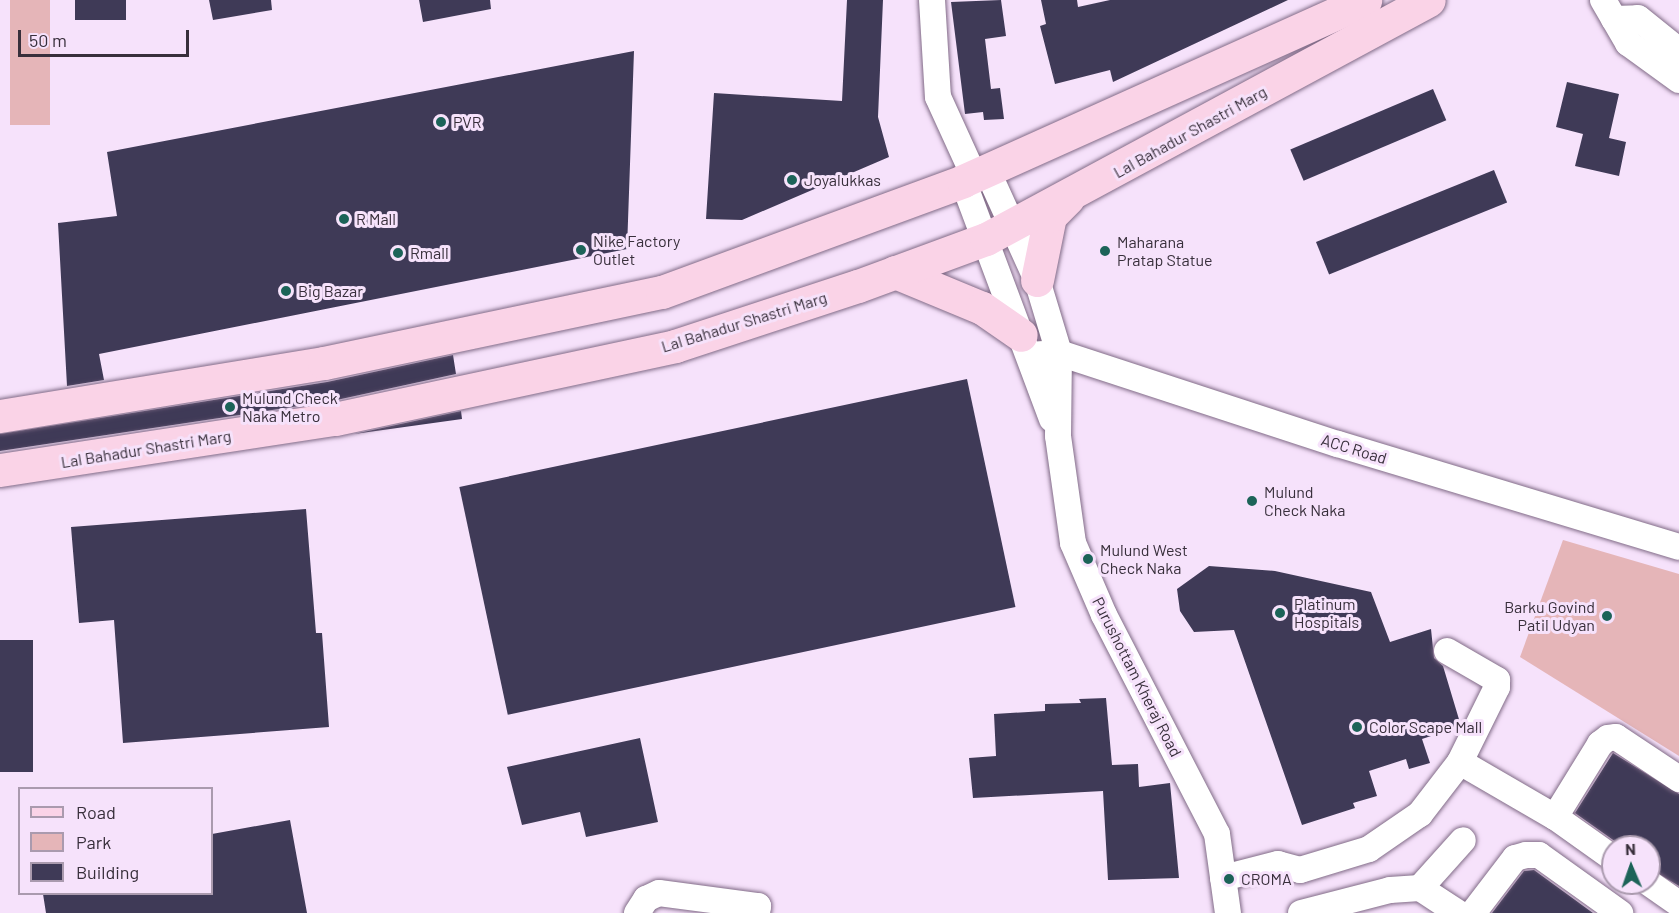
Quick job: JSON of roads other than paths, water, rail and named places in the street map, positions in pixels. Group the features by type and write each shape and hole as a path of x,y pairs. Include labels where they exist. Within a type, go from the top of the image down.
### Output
{"main road":[{"name":"Lal Bahadur Shastri Marg","path":"0,416 324,363 662,292 975,176 1370,10 1429,0"},
{"name":"Lal Bahadur Shastri Marg","path":"0,470 335,419 675,346 895,272 999,232 1069,196 1370,10"},
{"path":"1037,280 1050,216 1069,196"},
{"path":"895,272 982,308 1025,345"}],"street":[{"path":"932,0 938,97 999,232 1025,345 1058,436"},
{"path":"1608,10 1638,18 1679,51"},
{"path":"1608,10 1628,43 1679,80"},
{"path":"999,232 1037,280 1059,353 1058,436"},
{"name":"ACC Road","path":"1025,345 1059,353 1338,444 1679,547"},
{"name":"Purushottam Kheraj Road","path":"1058,436 1073,543 1104,615 1217,834 1228,913"},
{"path":"1223,878 1278,864 1300,870 1369,849 1420,814 1460,762 1497,687 1497,680 1447,651"},
{"path":"1555,817 1600,744 1608,738 1616,737 1679,779"},
{"path":"1460,762 1555,817 1601,850"},
{"path":"1420,888 1463,840"},
{"path":"1473,913 1515,858 1526,855 1539,855 1620,913"},
{"path":"1301,913 1390,890 1420,888 1458,913"},
{"path":"1661,892 1679,904"},
{"path":"637,913 646,899 659,893 758,906 757,913"}],"place":[{"name":"PVR","path":"441,122"},
{"name":"Joyalukkas","path":"792,180"},
{"name":"R Mall","path":"344,219"},
{"name":"Nike Factory Outlet","path":"581,250"},
{"name":"Maharana Pratap Statue","path":"1105,251"},
{"name":"Rmall","path":"398,253"},
{"name":"Big Bazar","path":"286,291"},
{"name":"Mulund Check Naka Metro","path":"230,407"},
{"name":"Mulund Check Naka","path":"1252,501"},
{"name":"Mulund West Check Naka","path":"1088,559"},
{"name":"Platinum Hospitals","path":"1280,613"},
{"name":"Barku Govind Patil Udyan","path":"1607,616"},
{"name":"Color Scape Mall","path":"1357,727"},
{"name":"CROMA","path":"1229,879"}]}
